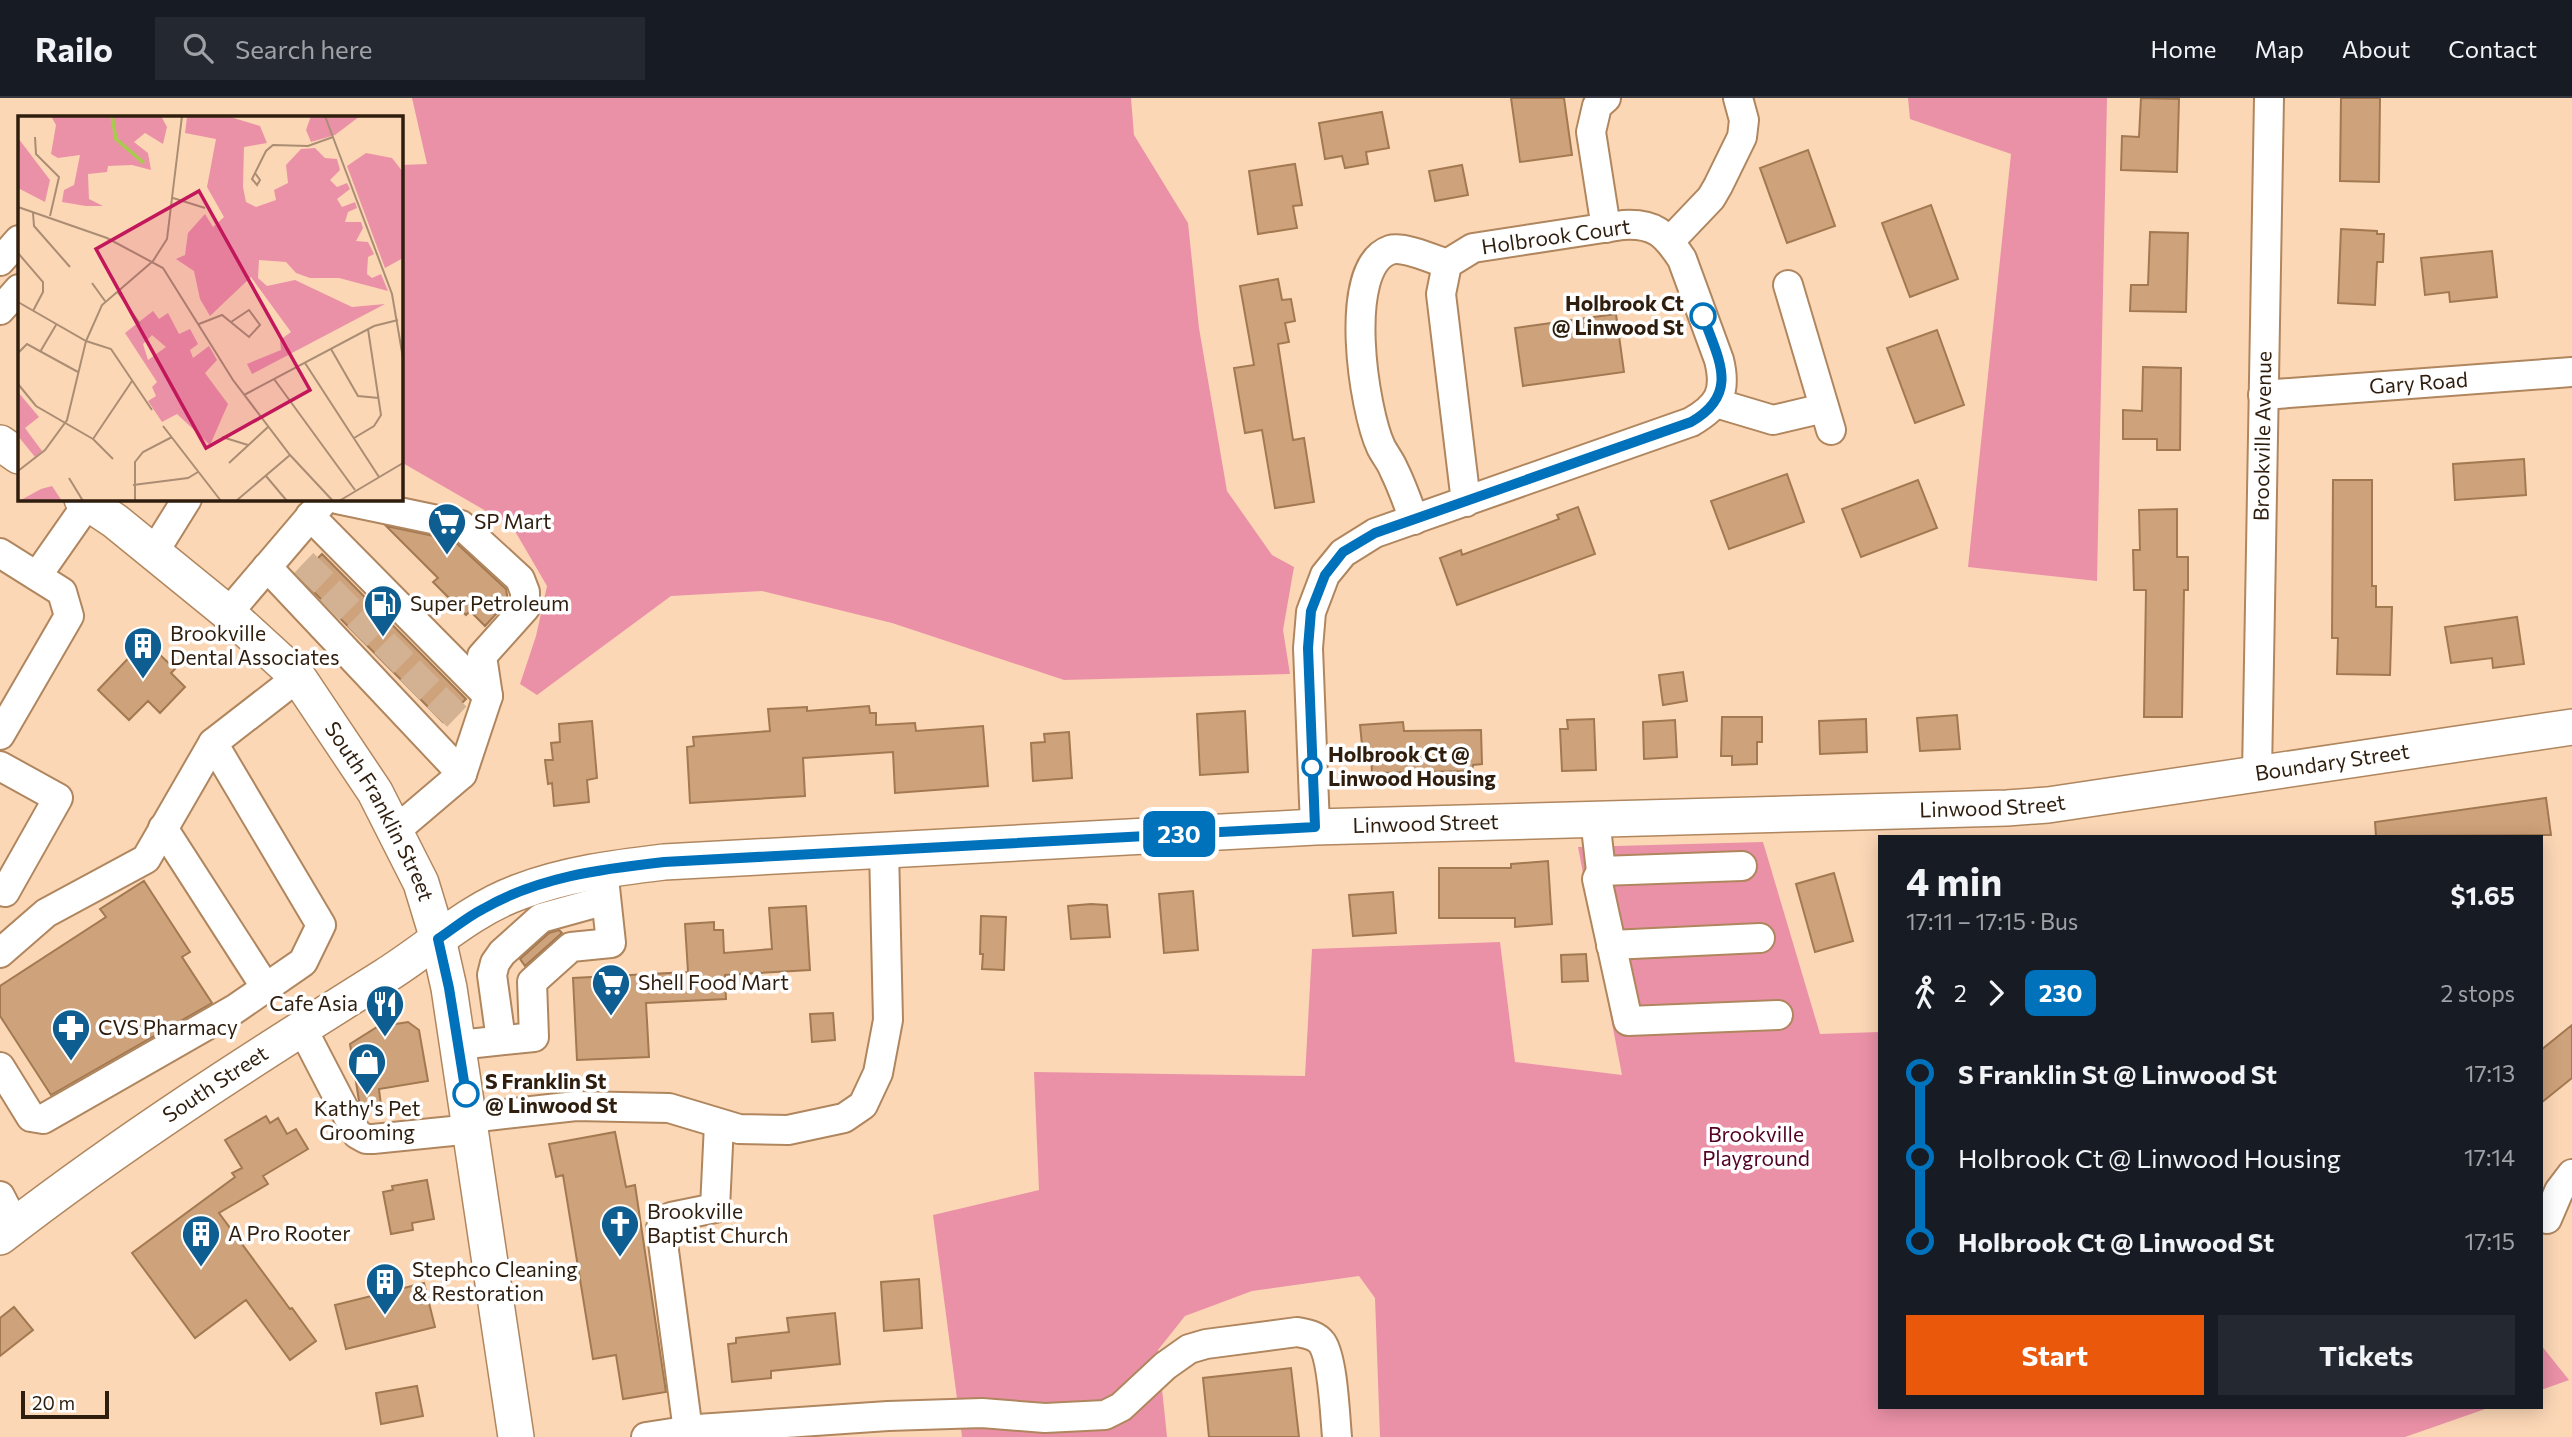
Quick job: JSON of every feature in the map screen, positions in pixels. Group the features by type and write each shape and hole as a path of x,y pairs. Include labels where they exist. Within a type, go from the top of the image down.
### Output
{"main road":[{"path":"0,443 18,454"},
{"name":"South Franklin Street","path":"85,501 154,552 228,613 298,677 375,792 421,883 438,939 458,1045 516,1437"},
{"name":"Boundary Street","path":"2092,798 2572,727"},
{"name":"Linwood Street","path":"438,939 482,909 517,892 558,878 604,884 664,862 1315,827 2007,808 2092,798"},
{"name":"South Street","path":"5,1220 179,1110 438,939"}],"street":[{"path":"1606,98 1597,106 1591,132 1606,228"},
{"path":"1315,827 1308,648 1311,611 1325,575 1343,552 1375,533 1691,422 1706,414 1716,403 1722,391 1723,378 1719,360 1682,259 1670,242 1711,198 1742,137 1744,120 1738,98"},
{"name":"Brookville Avenue","path":"2257,774 2269,98"},
{"name":"Holbrook Court","path":"1447,264 1473,248 1637,224 1647,226 1670,242"},
{"path":"0,261 18,241"},
{"path":"1413,520 1405,493 1380,446 1368,403 1359,315 1368,273 1375,260 1391,250 1411,252 1447,264 1441,293 1466,502"},
{"path":"1716,403 1773,420 1827,419 1787,285"},
{"path":"0,310 18,290"},
{"name":"Gary Road","path":"2263,395 2572,372"},
{"path":"154,552 186,500"},
{"path":"342,500 461,525 505,563 520,579 525,592 525,608 482,656 461,774 394,831"},
{"path":"37,576 85,501"},
{"path":"318,507 334,553 440,660 474,690"},
{"path":"228,613 318,507"},
{"path":"0,553 62,592 69,616 0,735"},
{"path":"267,567 298,588 429,724 461,774"},
{"path":"0,953 46,913 146,859 213,743 298,677"},
{"path":"0,1068 31,1117 43,1119 234,1009 303,962 321,925 213,743"},
{"path":"0,766 58,798 2,892 46,913"},
{"path":"1595,819 1601,871 1597,879 1628,1021 1778,1015"},
{"path":"163,828 266,988"},
{"path":"302,1028 357,1134 366,1139 576,1106 669,1108 739,1129 788,1130 844,1118 863,1105 878,1073 888,1020 884,849"},
{"path":"1601,871 1742,866"},
{"path":"458,1045 534,1037 532,982 571,947 611,943 604,884 541,918 502,953 495,963 492,975 501,1040"},
{"path":"1611,945 1760,938"},
{"path":"688,1431 661,1228 671,1217 715,1208 719,1124"},
{"path":"2547,1219 2559,1191 2572,1174"},
{"path":"646,1437 688,1431 888,1416 982,1413 1045,1419 1105,1415 1121,1407 1165,1366 1189,1349 1297,1332 1312,1335 1323,1344 1329,1361 1337,1437"}],"green space":[{"path":"412,98 1131,98 1134,135 1188,223 1199,328 1227,491 1272,555 1294,567 1283,630 1290,674 1064,680 892,623 762,591 671,596 537,695 520,684 536,636 547,586 512,526 402,463 402,165 427,164"},
{"path":"1908,98 2107,98 2097,581 1968,567 2011,154 1910,119"},
{"name":"Brookville Playground","path":"1763,842 1820,1034 1878,1032 1878,1409 2485,1409 2405,1437 1380,1437 1375,1298 1359,1276 1252,1291 1185,1316 1158,1350 1167,1437 962,1437 933,1215 1039,1190 1034,1072 1305,1076 1312,949 1500,942 1515,1062 1622,1075 1578,847"},
{"path":"2543,1348 2569,1380 2543,1389"}],"building":[{"path":"1511,98 1564,98 1572,155 1520,162"},
{"path":"2141,98 2179,99 2177,172 2121,170 2122,136 2139,137"},
{"path":"2341,98 2380,98 2379,182 2340,181"},
{"path":"1382,112 1389,148 1366,152 1368,164 1345,168 1342,156 1325,159 1319,123"},
{"path":"1808,150 1835,226 1787,243 1760,168"},
{"path":"1295,164 1302,205 1293,206 1297,228 1258,234 1249,171"},
{"path":"1462,165 1468,195 1435,201 1429,171"},
{"path":"1931,205 1958,279 1910,297 1882,223"},
{"path":"2341,229 2377,231 2377,234 2384,234 2383,262 2377,262 2375,305 2338,303"},
{"path":"2150,232 2188,233 2186,312 2130,311 2131,285 2148,285"},
{"path":"2492,251 2497,297 2450,302 2449,292 2425,295 2421,258"},
{"path":"1278,279 1282,300 1291,299 1295,321 1285,323 1289,342 1278,344 1293,440 1304,438 1314,502 1275,508 1262,430 1245,433 1234,368 1254,365 1240,286"},
{"path":"1616,314 1624,372 1523,386 1515,328"},
{"path":"1937,330 1964,405 1915,423 1887,348"},
{"path":"2143,367 2181,368 2180,450 2157,450 2157,439 2123,439 2123,410 2142,411"},
{"path":"2524,459 2526,495 2455,500 2453,464"},
{"path":"1787,474 1804,522 1729,549 1711,501"},
{"path":"1918,480 1937,528 1861,557 1842,509"},
{"path":"2333,480 2372,480 2372,586 2376,586 2376,607 2392,607 2390,675 2337,674 2338,638 2332,638"},
{"path":"1578,507 1595,554 1457,605 1440,558 1461,550 1462,555 1559,519 1557,515"},
{"path":"2177,509 2177,557 2188,557 2188,590 2184,590 2182,717 2144,717 2146,590 2134,590 2133,550 2140,550 2139,510"},
{"name":"SP Mart","path":"386,526 453,540 506,589 508,601 485,626 470,611 466,615 433,582 438,578"},
{"path":"322,554 466,699 443,722 299,577"},
{"path":"2517,617 2524,664 2493,668 2492,658 2451,663 2445,627"},
{"name":"Brookville Dental Associates","path":"141,645 154,658 158,653 175,669 171,673 185,687 160,713 148,701 129,720 98,690"},
{"path":"1683,672 1687,701 1663,705 1659,675"},
{"path":"869,706 870,713 876,713 876,725 915,723 916,731 983,726 988,786 895,793 893,752 803,758 805,796 690,803 687,747 694,746 693,737 770,731 768,709 807,707 807,711"},
{"path":"1245,711 1248,772 1200,775 1197,714"},
{"path":"1957,715 1960,749 1920,751 1917,718"},
{"path":"1722,717 1762,717 1762,742 1757,742 1757,764 1732,765 1732,756 1721,756"},
{"path":"1594,719 1596,770 1562,771 1560,729 1568,729 1567,720"},
{"path":"1866,719 1867,752 1820,754 1819,721"},
{"path":"1675,720 1677,757 1644,759 1643,722"},
{"path":"592,721 597,778 587,780 589,802 554,806 552,783 548,784 545,760 553,760 551,743 560,742 559,724"},
{"path":"1403,722 1404,731 1481,730 1482,764 1473,765 1472,771 1372,773 1371,755 1363,755 1360,725"},
{"path":"1069,732 1072,778 1033,781 1031,743 1045,742 1044,734"},
{"path":"2546,798 2551,835 2376,835 2375,822"},
{"path":"1548,861 1552,924 1515,927 1515,918 1439,918 1439,868 1511,868 1511,864"},
{"path":"1834,873 1853,941 1815,952 1796,884"},
{"name":"CVS Pharmacy","path":"144,881 190,952 182,957 212,1003 51,1095 0,1016 0,986 106,917 100,909"},
{"path":"1193,891 1198,950 1164,953 1159,894"},
{"path":"1393,892 1396,933 1353,936 1349,895"},
{"path":"1107,905 1110,937 1071,939 1068,906"},
{"path":"806,906 810,970 725,975 726,999 646,1003 649,1057 577,1060 573,978 688,972 685,924 714,922 714,930 723,930 724,953 772,949 769,908"},
{"path":"981,916 1006,917 1004,970 982,969"},
{"path":"559,930 562,933 525,966 520,959 549,933"},
{"path":"1586,954 1588,981 1562,982 1561,955"},
{"path":"833,1013 835,1040 812,1042 810,1014"},
{"path":"408,1022 419,1030 428,1081 379,1089 381,1105 362,1108 350,1044 377,1027"},
{"path":"2572,1025 2572,1078 2543,1101 2543,1048"},
{"name":"A Pro Rooter","path":"266,1116 270,1123 278,1118 287,1134 296,1129 308,1149 263,1176 268,1184 219,1213 316,1341 290,1360 246,1300 195,1338 132,1253 235,1177 232,1173 242,1168 225,1140"},
{"path":"615,1132 626,1187 635,1185 666,1392 623,1399 616,1355 593,1359 563,1175 556,1177 549,1144"},
{"path":"427,1180 434,1219 412,1223 413,1230 391,1234 383,1192 393,1190 392,1186"},
{"path":"919,1279 922,1328 884,1331 881,1282"},
{"name":"Stephco Cleaning & Restoration","path":"424,1283 435,1327 346,1349 335,1305"},
{"path":"14,1307 33,1330 0,1356 0,1318"},
{"path":"835,1313 840,1364 771,1371 771,1378 732,1382 728,1344 736,1343 736,1338 789,1332 787,1318"},
{"path":"1291,1368 1299,1437 1209,1437 1203,1378"},
{"path":"417,1386 423,1416 381,1424 376,1393"}],"tunnel":[{"path":"304,583 327,559"},
{"path":"330,610 354,586"},
{"path":"357,636 380,613"},
{"path":"384,663 407,640"},
{"path":"410,690 434,666"},
{"path":"437,717 460,693"}],"bus line":[{"name":"230","path":"466,1094 449,988 438,939 482,909 517,892 558,878 603,869 664,862 1315,827 1308,648 1311,611 1325,575 1343,552 1375,533 1691,422 1706,414 1722,391 1723,378 1703,316"}],"place":[{"name":"Holbrook Ct @ Linwood St","path":"1703,316"},
{"name":"SP Mart","path":"447,556"},
{"name":"Super Petroleum","path":"383,638"},
{"name":"Brookville Dental Associates","path":"143,680"},
{"name":"Holbrook Ct @ Linwood Housing","path":"1312,767"},
{"name":"Shell Food Mart","path":"611,1017"},
{"name":"Cafe Asia","path":"385,1038"},
{"name":"CVS Pharmacy","path":"71,1062"},
{"name":"S Franklin St @ Linwood St","path":"466,1094"},
{"name":"Kathy's Pet Grooming","path":"367,1096"},
{"name":"Brookville Baptist Church","path":"620,1258"},
{"name":"A Pro Rooter","path":"201,1268"},
{"name":"Stephco Cleaning & Restoration","path":"385,1316"}]}
